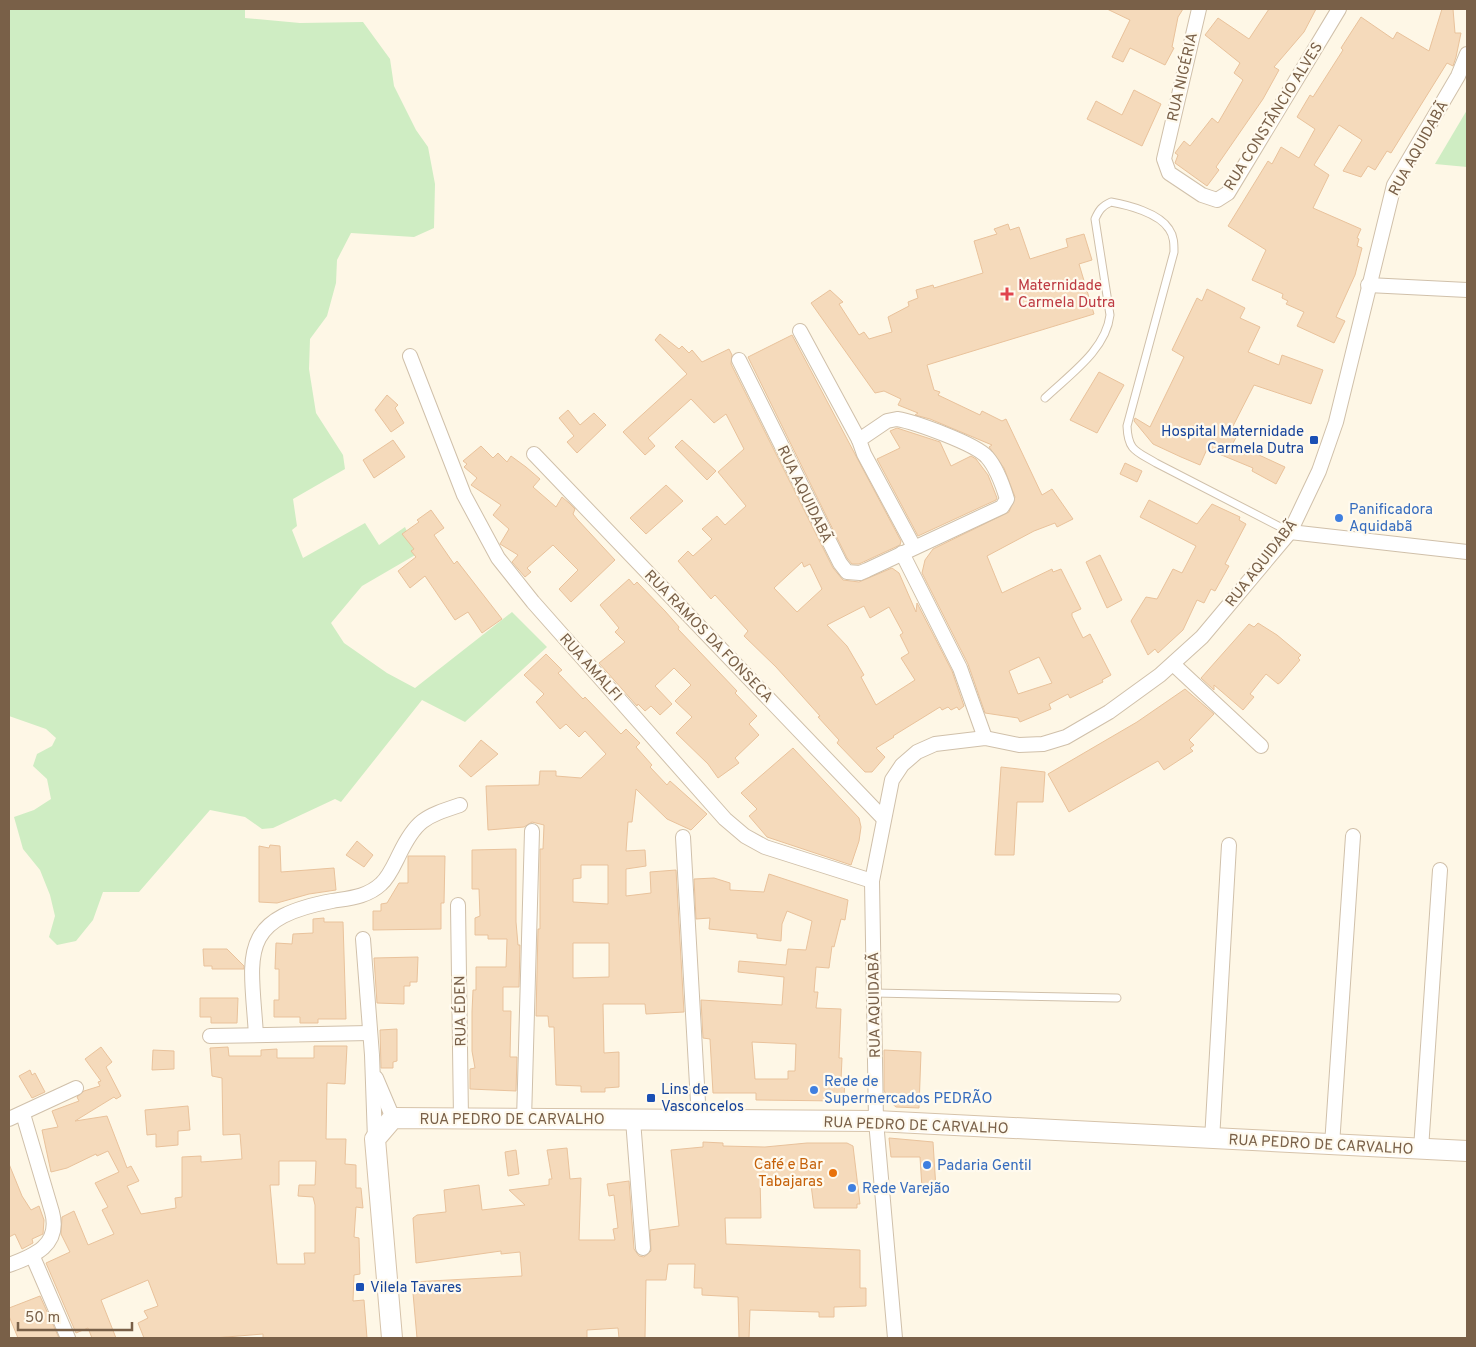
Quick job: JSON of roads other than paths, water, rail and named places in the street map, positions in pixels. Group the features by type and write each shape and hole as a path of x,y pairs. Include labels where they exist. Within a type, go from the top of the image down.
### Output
{"street":[{"name":"RUA NIGÉRIA","path":"1167,146 1199,9"},
{"name":"RUA CONSTÂNCIO ALVES","path":"1167,146 1164,159 1169,173 1211,200 1223,197 1339,9"},
{"name":"RUA AQUIDABÃ","path":"895,1338 876,1121 872,881 892,780 902,765 917,752 935,744 985,738 1019,745 1044,744 1066,736 1109,712 1173,664 1202,637 1290,532 1319,471 1336,422 1394,185 1458,76 1467,54"},
{"path":"1368,285 1467,290"},
{"path":"800,331 859,440 960,668 985,738"},
{"name":"RUA AMALFI","path":"410,356 464,495 498,558 533,602 725,819 745,836 765,847 872,881"},
{"name":"RUA AQUIDABÃ","path":"739,360 844,569 853,574 860,573 1002,507 1007,499 988,458 980,450 906,420 887,421 859,440"},
{"name":"RUA RAMOS DA FONSECA","path":"534,454 883,818"},
{"path":"1290,532 1467,552"},
{"path":"1173,664 1261,746"},
{"path":"256,1035 251,962 254,946 261,933 291,912 310,906 367,895 382,883 414,826 432,815 460,805"},
{"path":"524,1120 532,830"},
{"path":"1332,1145 1353,836"},
{"path":"683,837 699,1120"},
{"path":"1212,1140 1229,845"},
{"path":"1421,1149 1440,870"},
{"name":"RUA ÉDEN","path":"458,905 461,1118"},
{"path":"363,939 375,1139 392,1338"},
{"path":"210,1036 370,1033"},
{"path":"372,1070 393,1118 375,1139"},
{"path":"9,1119 24,1114 76,1088"},
{"path":"9,1265 33,1257 44,1247 51,1237 54,1221 24,1114"},
{"name":"RUA PEDRO DE CARVALHO","path":"393,1118 876,1121 1212,1140 1467,1151"},
{"path":"633,1120 643,1248"},
{"path":"33,1257 68,1338"}],"lane":[{"path":"1046,398 1092,352 1108,328 1110,315 1095,219 1098,212 1103,206 1111,202 1154,217 1169,229 1174,239 1174,252 1127,426 1128,442 1136,451 1156,463 1290,532"},
{"path":"874,993 1117,998"}],"place":[{"name":"Maternidade Carmela Dutra","path":"1007,294"},
{"name":"Hospital Maternidade Carmela Dutra","path":"1314,440"},
{"name":"Panificadora Aquidabã","path":"1339,518"},
{"name":"Rede de Supermercados PEDRÃO","path":"814,1090"},
{"name":"Lins de Vasconcelos","path":"651,1098"},
{"name":"Padaria Gentil","path":"927,1165"},
{"name":"Café e Bar Tabajaras","path":"833,1173"},
{"name":"Rede Varejão","path":"852,1188"},
{"name":"Vilela Tavares","path":"360,1287"}]}
